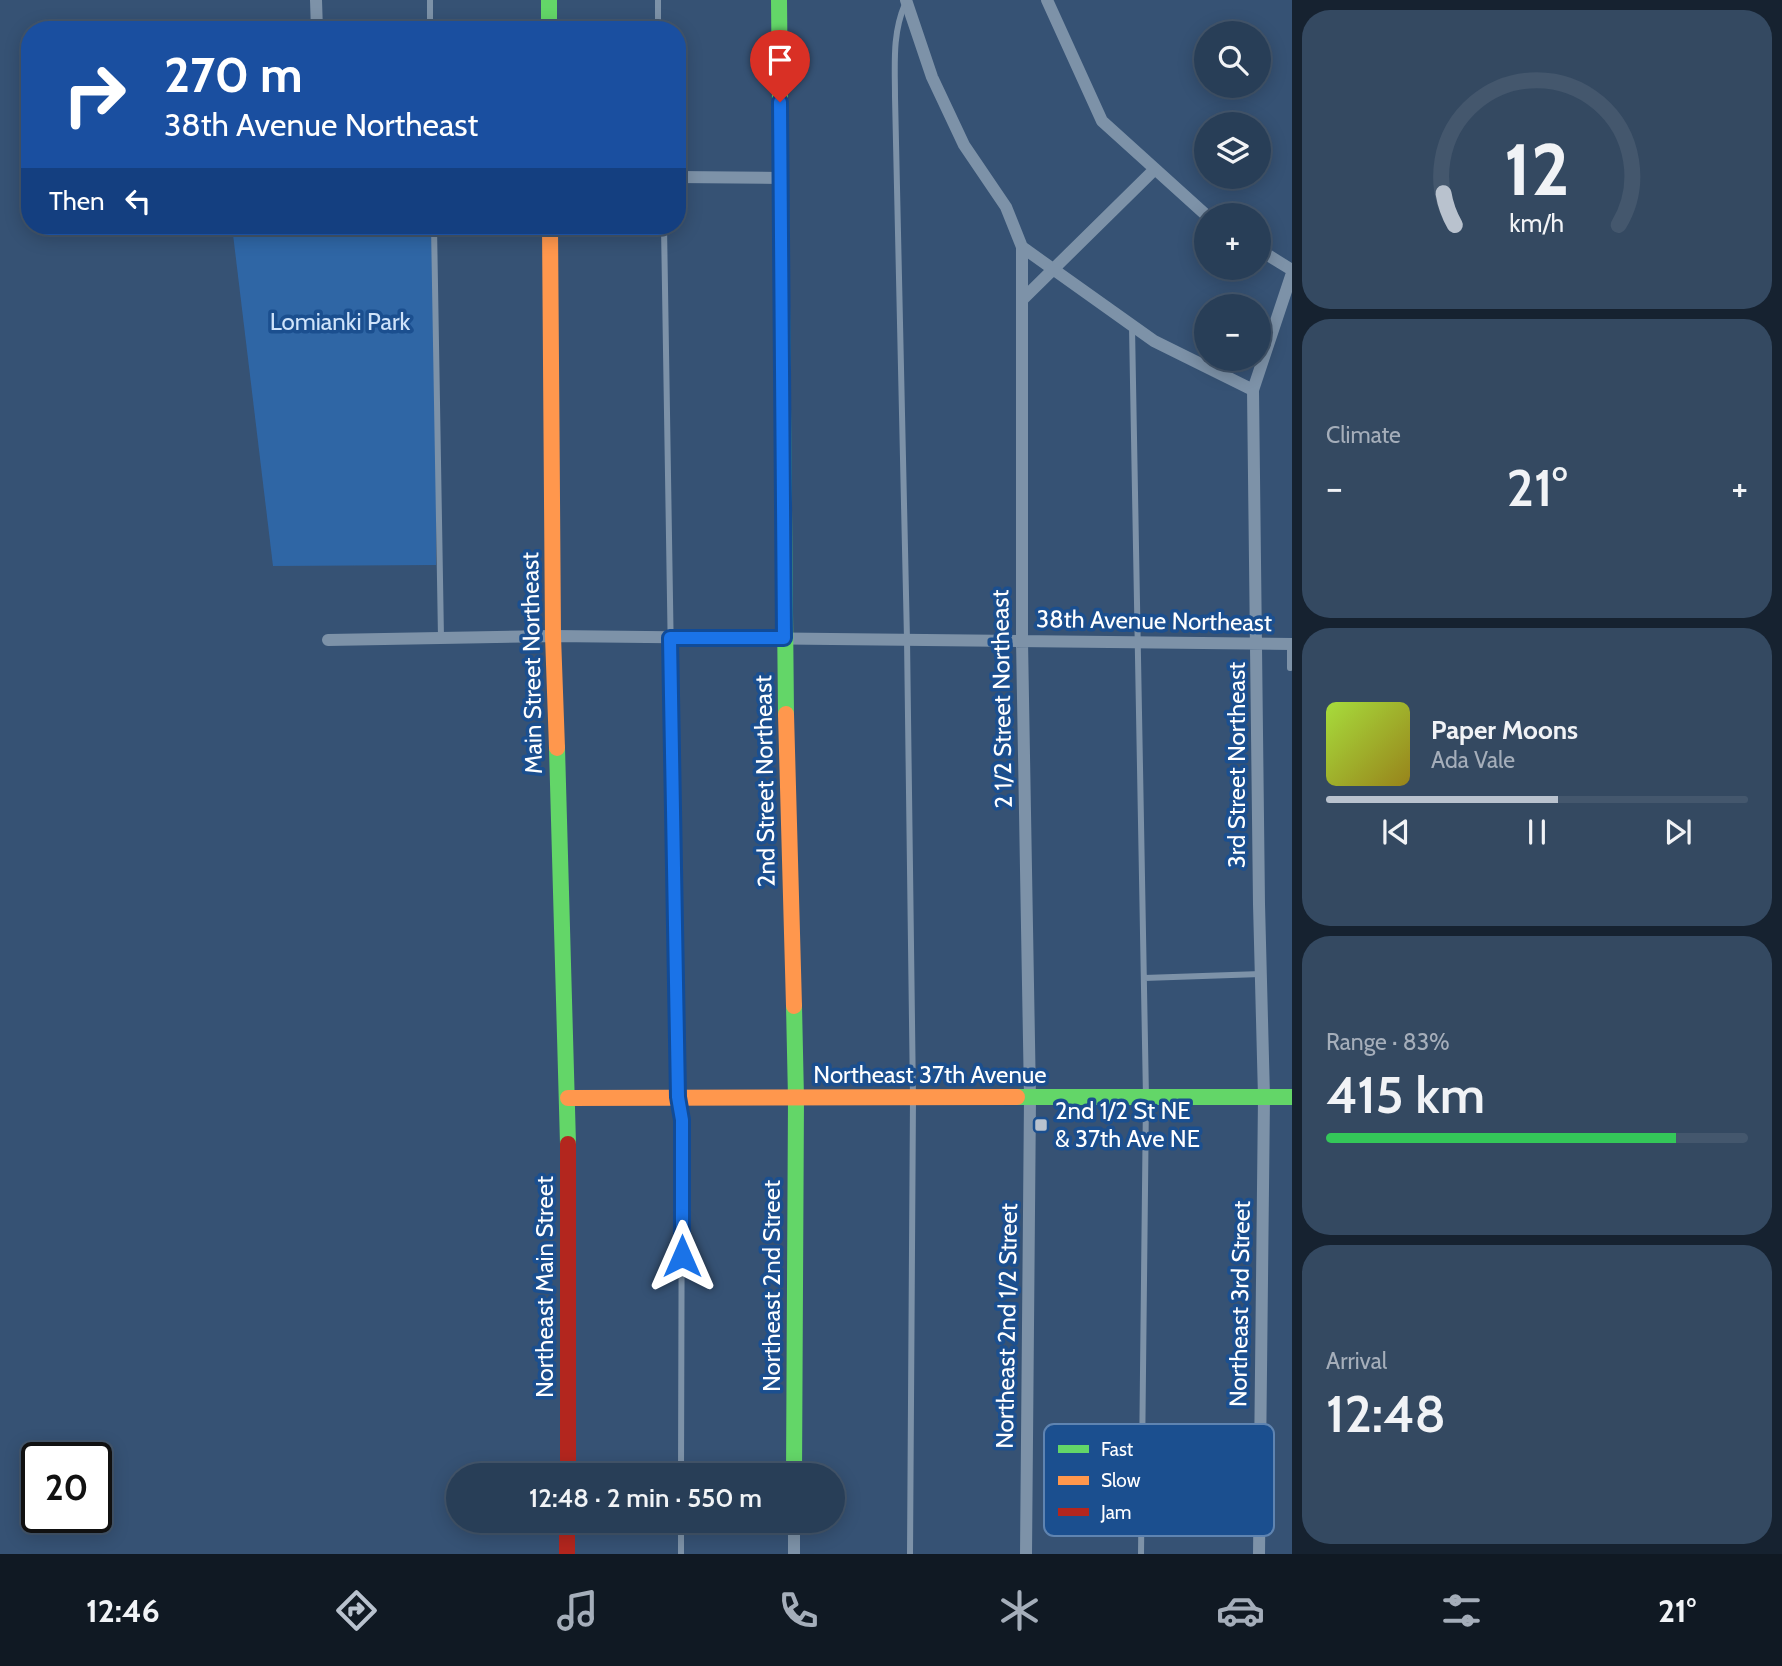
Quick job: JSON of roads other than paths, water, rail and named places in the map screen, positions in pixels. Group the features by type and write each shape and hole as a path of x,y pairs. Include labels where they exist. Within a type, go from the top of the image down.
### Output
{"street":[{"path":"316,0 317,21"},
{"path":"549,0 550,21"},
{"name":"2nd Street Northeast","path":"779,0 784,638 796,1098"},
{"path":"1047,0 1102,121 1194,204"},
{"path":"906,1 932,77 958,134 1006,207 1022,247 1154,341 1253,390"},
{"path":"1022,300 1155,169"},
{"path":"686,177 782,178"},
{"name":"Main Street Northeast","path":"550,235 553,636 568,1098"},
{"name":"2 1/2 Street Northeast","path":"1022,247 1022,641 1030,1098"},
{"path":"1271,258 1292,272"},
{"name":"3rd Street Northeast","path":"1264,1097 1253,390 1292,272"},
{"name":"38th Avenue Northeast","path":"328,640 553,636 1291,644"},
{"name":"Northeast 3rd Street","path":"1260,1424 1264,1097"},
{"name":"Northeast 37th Avenue","path":"568,1098 1292,1097"},
{"name":"Northeast Main Street","path":"568,1098 568,1463"},
{"name":"Northeast 2nd Street","path":"794,1463 796,1098"},
{"name":"Northeast 2nd 1/2 Street","path":"1026,1554 1030,1098"},
{"path":"568,1533 568,1554"},
{"path":"793,1554 794,1533"},
{"name":"Northeast 3rd Street","path":"1259,1536 1259,1554"}],"lane":[{"path":"430,0 430,21"},
{"path":"658,0 659,21"},
{"path":"906,1 898,21 896,36 895,97 907,639 913,1098 910,1554"},
{"path":"434,235 441,638"},
{"path":"664,235 678,1097 682,1120 681,1463"},
{"path":"1132,325 1146,1098 1143,1424"},
{"path":"1290,668 1291,644"},
{"path":"1144,978 1261,975"},
{"path":"681,1533 681,1554"},
{"path":"1142,1536 1142,1554"}],"place":[{"name":"2nd 1/2 St NE & 37th Ave NE","path":"1041,1125"}],"park label":[{"name":"Lomianki Park","path":"340,322"}]}
